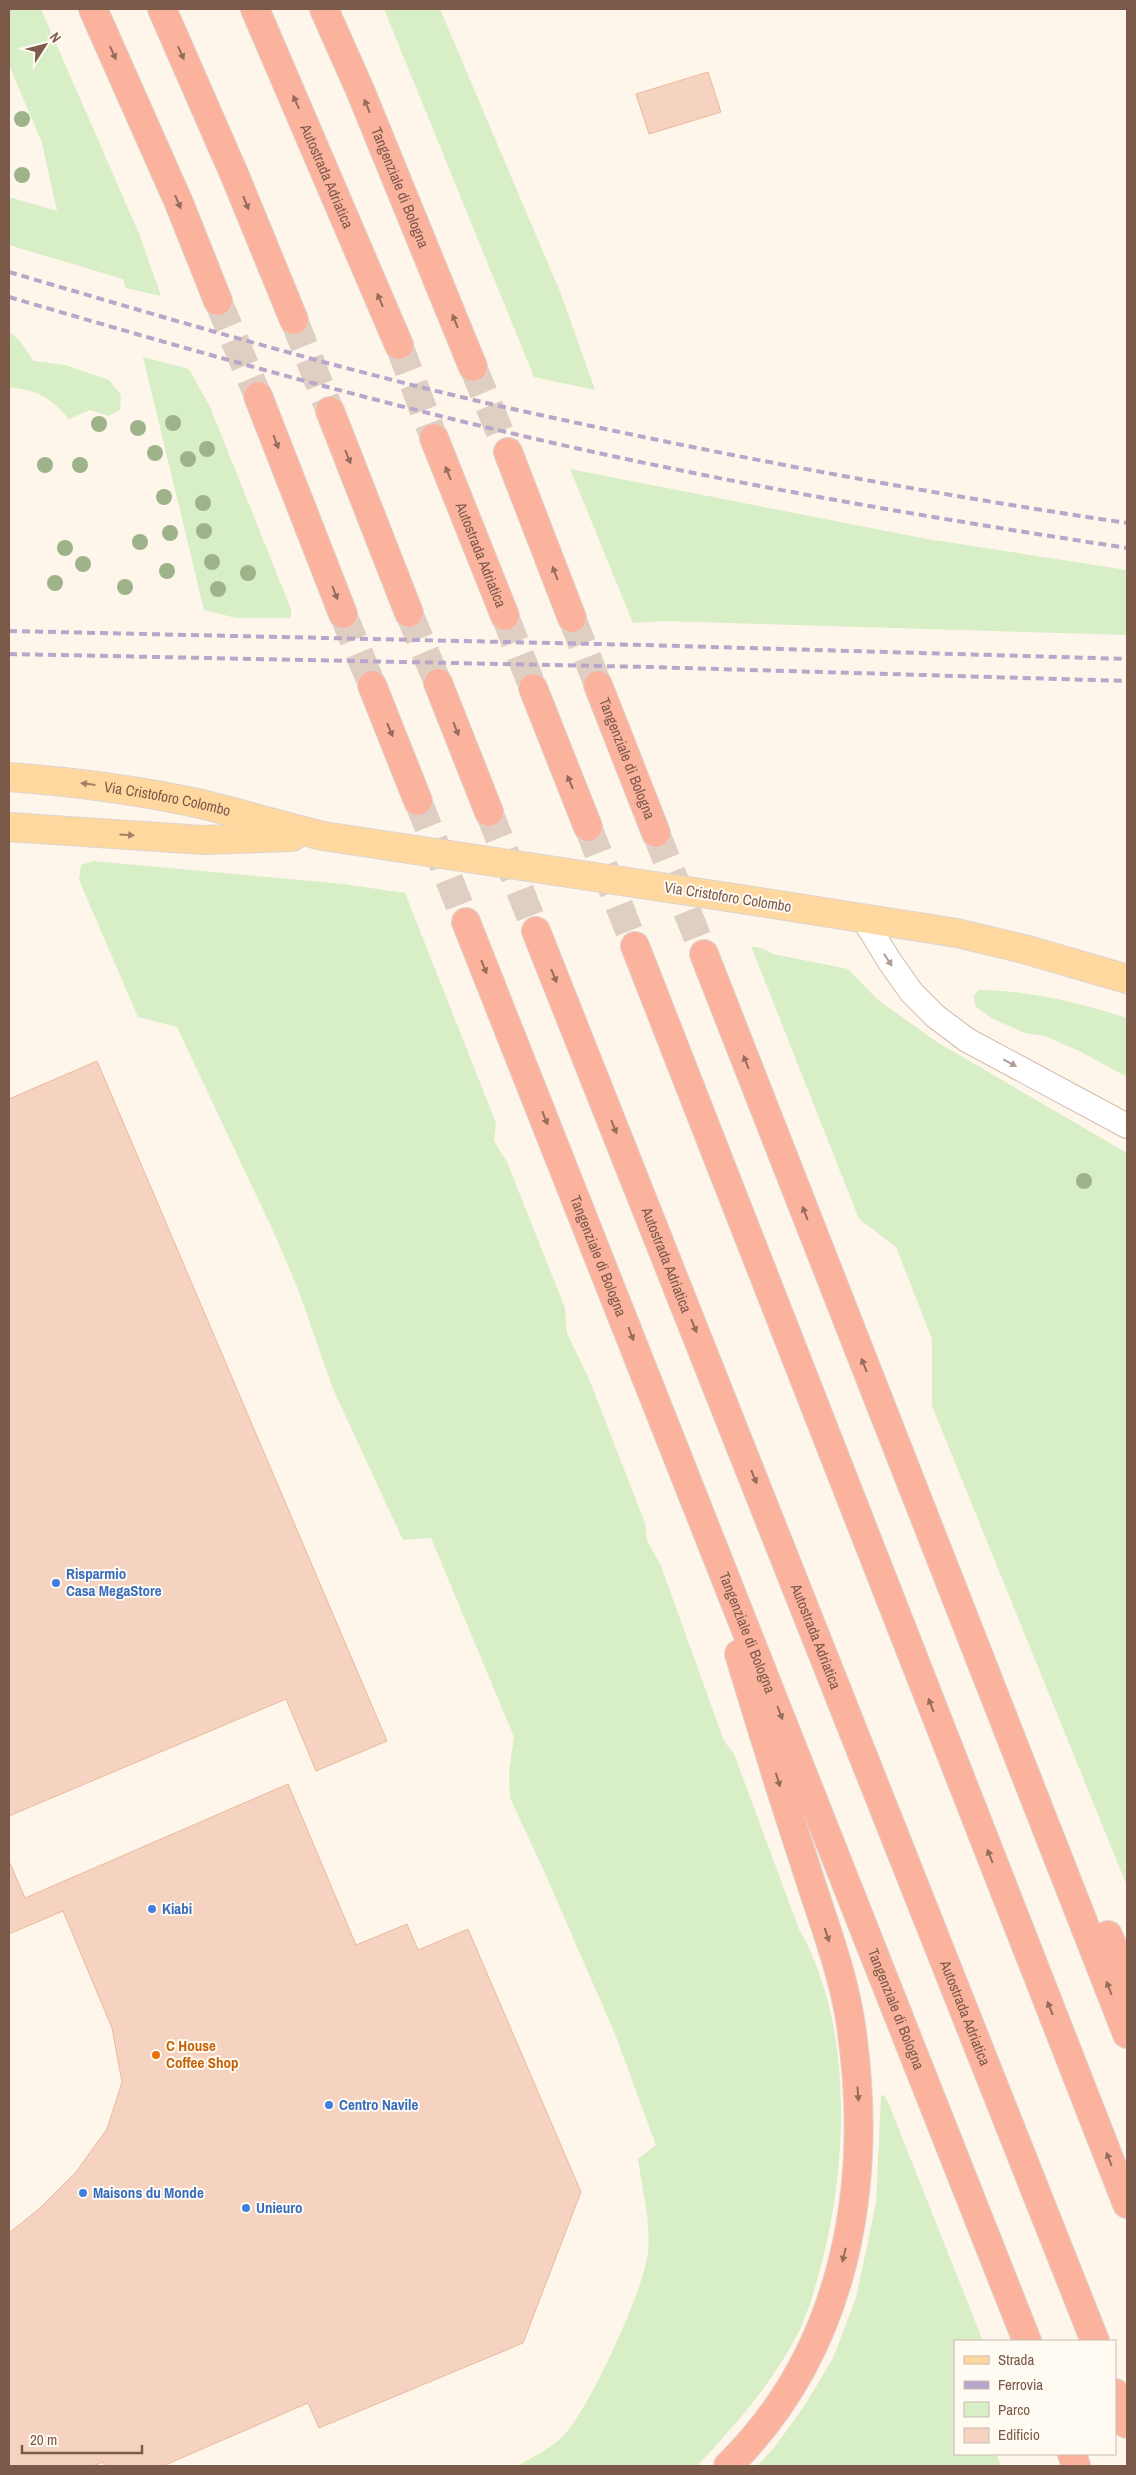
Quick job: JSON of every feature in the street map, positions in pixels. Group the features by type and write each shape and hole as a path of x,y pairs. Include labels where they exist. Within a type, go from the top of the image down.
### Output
{"highway":[{"path":"93,9 179,203 218,301"},
{"path":"162,9 235,176 294,320"},
{"name":"Autostrada Adriatica","path":"255,9 399,345"},
{"name":"Tangenziale di Bologna","path":"324,9 360,90 473,367"},
{"path":"258,396 343,614"},
{"path":"330,412 409,613"},
{"name":"Autostrada Adriatica","path":"434,438 505,616"},
{"path":"508,452 572,618"},
{"path":"438,683 489,812"},
{"path":"372,685 418,801"},
{"name":"Tangenziale di Bologna","path":"598,685 656,833"},
{"path":"534,688 588,828"},
{"name":"Tangenziale di Bologna","path":"466,922 670,1433 1027,2340"},
{"name":"Autostrada Adriatica","path":"536,930 1094,2340"},
{"path":"635,946 1127,2204"},
{"path":"704,954 1127,2034"},
{"path":"878,1398 1127,1980"},
{"path":"670,1433 836,1960 850,2019 858,2096 858,2173 849,2237 831,2304 818,2339 788,2392 750,2443 728,2466"},
{"path":"1116,2395 1127,2424"}],"main road":[{"name":"Via Cristoforo Colombo","path":"9,777 75,783 149,794 202,804 323,836 957,933 1015,946 1127,980"},
{"name":"Via Cristoforo Colombo","path":"9,827 203,840 323,836"}],"lane":[{"path":"863,918 912,993 935,1016 967,1040 1127,1126"}],"green space":[{"path":"9,9 41,9 140,236 161,296 126,288 123,279 9,245 9,197 57,211 42,143 9,65"},
{"path":"384,9 440,9 561,294 595,390 534,377"},
{"path":"9,332 14,335 34,361 65,365 109,380 121,395 120,410 109,416 90,410 69,419 43,396 9,387"},
{"path":"143,357 189,369 210,407 291,609 291,618 236,618 204,610"},
{"path":"570,469 927,539 1127,570 1127,635 662,621 633,623"},
{"path":"93,861 343,884 405,893 496,1123 494,1141 507,1162 565,1308 567,1333 589,1379 645,1523 647,1540 661,1566 724,1741 734,1754 799,1929 817,1967 829,2008 837,2051 841,2095 837,2183 821,2266 801,2327 779,2366 741,2417 697,2466 517,2466 554,2444 565,2434 588,2400 615,2346 638,2291 648,2251 647,2217 638,2159 656,2145 615,2034 510,1798 509,1771 514,1737 431,1538 403,1540 333,1389 298,1289 275,1235 177,1027 138,1017 79,880 81,865"},
{"path":"751,946 764,949 773,954 848,969 878,1000 937,1042 1127,1153 1127,1886 932,1406 932,1339 896,1247 859,1219"},
{"path":"979,990 1017,992 1054,998 1127,1018 1127,1077 1081,1052 1045,1036 1025,1033 991,1018 975,1006 974,995"},
{"path":"881,2095 885,2096 888,2102 983,2340 954,2340 954,2455 996,2455 1001,2466 757,2466 774,2448 805,2405 833,2358 856,2298 876,2203"}],"building":[{"path":"708,72 721,112 649,134 636,94"},
{"path":"97,1061 387,1741 316,1771 286,1699 9,1816 9,1099"},
{"name":"Centro Navile","path":"288,1784 356,1945 407,1924 418,1950 468,1929 581,2192 523,2343 319,2428 308,2403 163,2466 105,2466 103,2462 94,2466 9,2466 9,2233 40,2208 76,2172 107,2129 122,2082 112,2028 63,1911 9,1934 9,1861 25,1898"}],"tunnel":[{"path":"218,301 258,396"},
{"path":"294,320 330,411"},
{"path":"399,345 434,438"},
{"path":"473,367 508,452"},
{"path":"409,613 438,683"},
{"path":"343,614 372,685"},
{"path":"505,616 533,688"},
{"path":"572,618 598,685"},
{"path":"418,801 466,922"},
{"path":"489,812 536,931"},
{"path":"588,827 635,946"},
{"path":"656,833 704,954"}],"railway":[{"path":"9,272 379,377 504,407 814,471 1127,523"},
{"path":"9,297 304,381 561,445 722,479 884,509 1127,548"},
{"path":"9,631 642,645 1127,659"},
{"path":"9,654 650,667 1127,681"}],"place":[{"name":"Risparmio Casa MegaStore","path":"56,1583"},
{"name":"Kiabi","path":"152,1909"},
{"name":"C House Coffee Shop","path":"156,2055"},
{"name":"Centro Navile","path":"329,2105"},
{"name":"Maisons du Monde","path":"83,2193"},
{"name":"Unieuro","path":"246,2208"}]}
